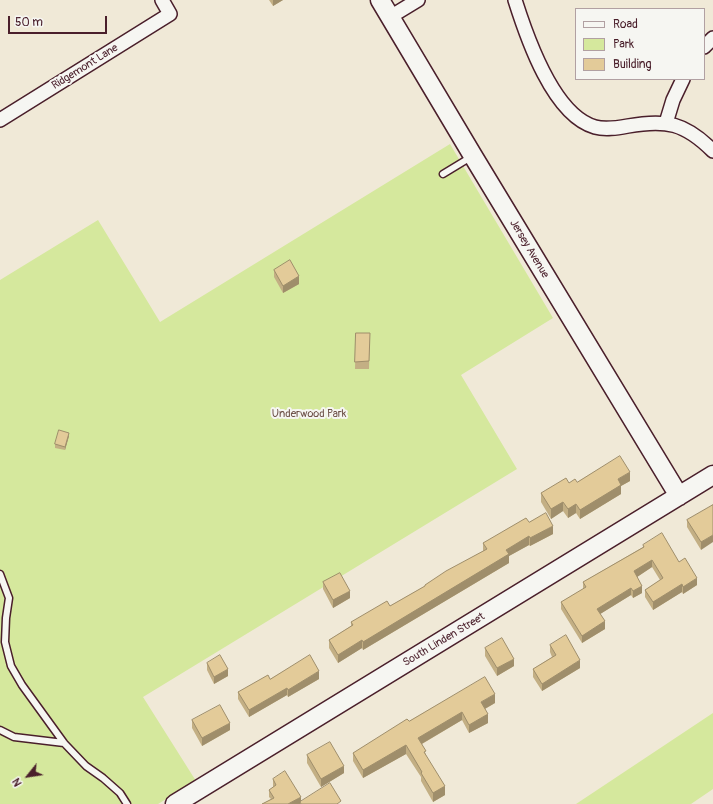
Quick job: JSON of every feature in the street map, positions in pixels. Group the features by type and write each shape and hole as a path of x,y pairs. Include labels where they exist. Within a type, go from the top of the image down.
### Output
{"main road":[{"name":"Jersey Avenue","path":"380,0 679,496"},
{"name":"South Linden Street","path":"176,804 713,476"}],"street":[{"name":"Ridgemont Lane","path":"0,120 170,14 162,0"},
{"path":"390,17 418,0"},
{"path":"515,0 533,51 543,72 565,107 584,123 595,127 605,128 642,123 666,123 686,130 700,139 713,151"},
{"path":"705,46 713,38"},
{"path":"666,123 673,100 682,80"}],"lane":[{"path":"443,174 473,156"},
{"path":"0,574 9,598 5,642 11,666 22,685 64,743 86,766 120,793 127,804"},
{"path":"0,730 14,737 64,743"}],"green space":[{"name":"Underwood Park","path":"450,144 553,318 461,375 517,469 143,697 196,781 158,804 0,804 0,280 98,220 160,322"},
{"path":"713,713 713,789 691,804 576,804"}],"building":[{"path":"290,260 299,276 283,286 274,270"},
{"path":"356,333 370,333 369,361 355,362"},
{"path":"59,430 69,433 65,447 55,444"},
{"path":"620,456 630,472 618,479 621,485 580,510 576,504 568,509 563,502 551,509 541,493 566,478 569,483 575,479 577,482"},
{"path":"713,505 713,535 701,542 687,520"},
{"path":"546,513 553,526 530,538 529,536 506,550 509,554 363,642 362,640 338,655 329,640 353,625 351,622 387,601 390,606 425,586 446,571 487,549 483,543 526,518 529,522"},
{"path":"662,533 679,562 685,558 697,578 683,587 682,584 653,602 645,590 663,578 652,560 634,571 642,586 633,591 631,588 597,609 605,621 582,636 561,602 586,587 583,582 644,547 643,545"},
{"path":"340,573 350,591 333,600 323,582"},
{"path":"566,635 580,660 542,684 533,669 556,655 550,645"},
{"path":"502,638 514,659 497,668 485,648"},
{"path":"220,655 228,669 214,677 207,663"},
{"path":"310,655 319,671 288,690 287,688 249,710 238,692 268,675 270,679"},
{"path":"485,677 495,694 481,702 488,714 469,725 462,712 418,738 426,751 424,752 445,786 433,793 406,745 363,770 353,753 407,719 409,721"},
{"path":"220,705 230,723 202,738 192,720"},
{"path":"330,742 344,766 321,779 307,755"},
{"path":"285,771 301,797 288,804 262,804 274,798 269,790 276,785 273,779"},
{"path":"330,783 341,801 337,804 301,804 300,802"}]}
